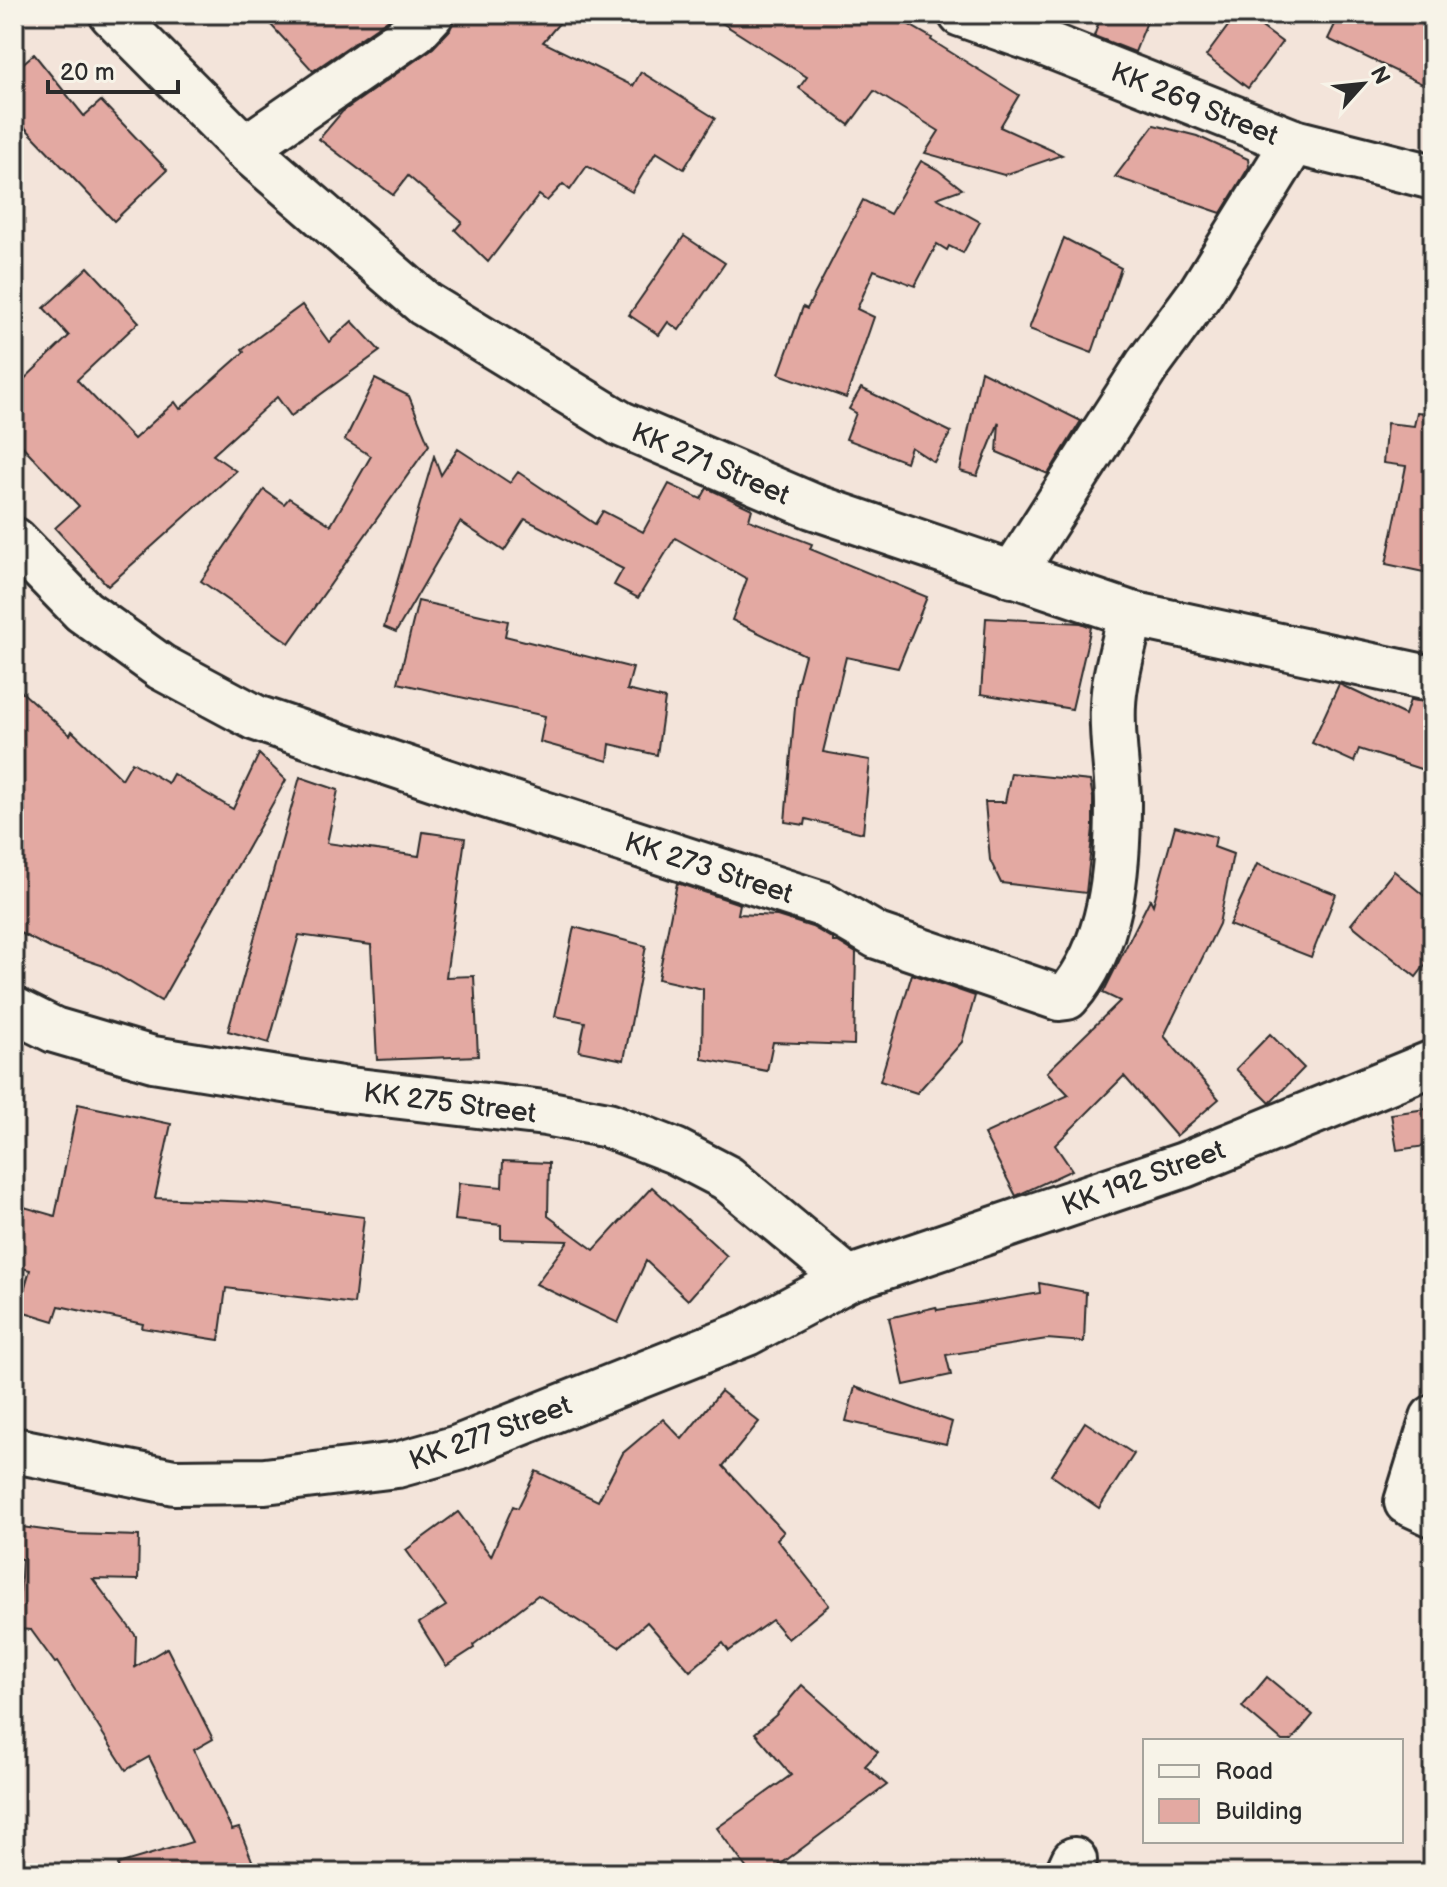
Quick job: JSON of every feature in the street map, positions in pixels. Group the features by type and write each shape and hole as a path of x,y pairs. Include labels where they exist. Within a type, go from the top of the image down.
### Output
{"street":[{"name":"KK 271 Street","path":"112,14 245,148 425,304 621,424 812,506 1131,614 1433,679"},
{"path":"245,148 415,31 431,14"},
{"name":"KK 269 Street","path":"961,14 1041,42 1294,142 1433,177"},
{"path":"1012,575 1148,364 1224,257 1294,142"},
{"name":"KK 273 Street","path":"14,540 83,611 161,667 256,718 822,904 877,936 1065,998 1091,963 1111,896 1118,803 1113,704 1131,614"},
{"name":"KK 275 Street","path":"14,1010 54,1030 153,1059 341,1089 545,1113 608,1125 675,1151 727,1178 848,1279"},
{"name":"KK 192 Street","path":"848,1279 1184,1165 1433,1063"},
{"name":"KK 277 Street","path":"14,1450 174,1482 265,1481 397,1465 458,1448 747,1333 848,1279"},
{"path":"1433,1418 1407,1502 1433,1514"}],"building":[{"path":"261,14 396,14 313,71"},
{"path":"455,14 567,14 543,42 633,86 641,72 715,118 684,169 656,152 632,192 587,166 570,190 563,184 547,201 539,195 488,262 455,230 462,222 408,176 393,195 319,139 342,112 433,48 450,30"},
{"path":"708,14 890,14 1019,95 1000,127 1062,155 1004,175 925,153 939,131 874,91 849,125 799,88 807,77"},
{"path":"1102,14 1150,14 1135,52 1094,36"},
{"path":"1237,14 1244,14 1282,42 1248,88 1206,56"},
{"path":"1340,14 1419,14 1433,21 1433,89 1328,39"},
{"path":"34,54 84,116 101,101 167,170 114,221 14,116 14,71"},
{"path":"1154,125 1197,136 1248,159 1249,167 1221,213 1115,177"},
{"path":"921,161 962,189 937,198 980,222 963,253 937,244 915,286 874,270 857,309 874,317 846,398 779,374 803,307 807,309 863,200 890,214"},
{"path":"684,236 725,263 679,330 668,322 659,335 629,315"},
{"path":"1064,238 1121,268 1092,353 1029,329"},
{"path":"88,267 139,322 77,380 134,439 175,402 180,409 244,352 242,349 302,305 329,342 352,321 380,351 291,416 277,397 213,455 236,471 108,586 55,528 79,506 14,437 14,389 69,336 44,308"},
{"path":"981,371 1081,421 1048,474 997,452 999,422 977,476 960,471"},
{"path":"375,379 409,396 429,445 289,643 201,581 264,490 284,504 289,498 331,525 371,456 345,440"},
{"path":"861,388 951,432 934,462 911,447 906,462 846,439 856,413 849,409"},
{"path":"1417,412 1433,414 1433,574 1386,564 1406,466 1383,463 1387,423 1414,426"},
{"path":"458,449 510,483 518,472 595,524 603,511 643,532 669,484 701,499 707,488 752,509 749,520 812,544 810,549 927,597 898,668 846,657 823,752 870,760 863,833 806,819 805,825 785,822 797,685 805,655 732,620 747,579 675,538 638,598 614,585 623,569 525,519 504,551 460,522 396,632 384,627 434,456 441,475"},
{"path":"418,601 508,621 505,636 633,668 627,690 665,699 657,755 610,744 608,761 540,742 545,716 398,683"},
{"path":"986,618 1081,623 1091,627 1072,709 981,694"},
{"path":"1339,684 1405,715 1410,700 1433,703 1433,773 1359,749 1354,762 1312,743"},
{"path":"14,685 70,735 72,731 122,779 132,762 168,783 173,774 233,809 259,754 286,780 161,1001 101,965 50,948 14,930"},
{"path":"1011,773 1090,781 1093,828 1086,893 1001,883 990,860 985,802 1005,802"},
{"path":"300,777 338,790 327,843 419,856 423,832 465,838 446,977 474,976 478,1056 377,1060 371,945 299,935 269,1043 228,1031"},
{"path":"1175,826 1216,837 1214,847 1233,854 1219,924 1164,1036 1219,1099 1176,1136 1124,1076 1055,1145 1072,1170 1016,1196 984,1134 1069,1095 1047,1072 1120,1001 1103,993 1150,899 1153,905"},
{"path":"1257,864 1336,894 1311,957 1229,925"},
{"path":"1394,871 1433,903 1433,955 1416,977 1351,924"},
{"path":"677,883 740,904 738,914 777,916 812,927 856,953 854,1045 773,1042 767,1071 702,1059 703,989 658,979"},
{"path":"574,927 646,946 624,1060 579,1051 585,1022 555,1016"},
{"path":"912,974 975,996 962,1042 917,1093 880,1081"},
{"path":"1270,1034 1304,1068 1270,1103 1236,1069"},
{"path":"78,1104 171,1124 155,1198 252,1202 364,1217 354,1304 226,1288 219,1340 142,1328 143,1324 59,1306 54,1321 18,1310 30,1270 14,1266 14,1204 55,1216"},
{"path":"1433,1108 1433,1145 1397,1150 1391,1114"},
{"path":"503,1161 549,1163 548,1216 594,1250 652,1187 727,1256 688,1300 646,1261 618,1323 536,1284 568,1241 501,1239 501,1225 455,1220 459,1183 502,1187"},
{"path":"1039,1283 1086,1292 1084,1342 1047,1339 946,1355 951,1375 904,1385 889,1318 936,1307 937,1310 1040,1293"},
{"path":"855,1387 952,1422 946,1444 846,1421"},
{"path":"721,1391 759,1422 723,1466 784,1532 777,1539 829,1605 788,1639 772,1620 729,1651 723,1643 690,1671 647,1622 619,1647 538,1595 473,1645 474,1648 446,1666 419,1623 446,1606 406,1550 458,1512 491,1556 513,1506 518,1508 536,1471 598,1501 623,1453 663,1419 682,1439"},
{"path":"1085,1422 1134,1454 1099,1508 1051,1475"},
{"path":"14,1526 74,1534 139,1536 138,1580 93,1579 136,1636 135,1667 167,1648 213,1739 194,1750 232,1830 239,1828 257,1873 119,1873 118,1864 192,1842 149,1757 126,1770 57,1662 31,1630 18,1629 22,1559 14,1558"},
{"path":"1267,1677 1313,1715 1293,1739 1280,1739 1242,1707"},
{"path":"802,1685 878,1752 865,1766 887,1785 769,1873 750,1873 717,1828 791,1775 755,1733 776,1715"}]}
